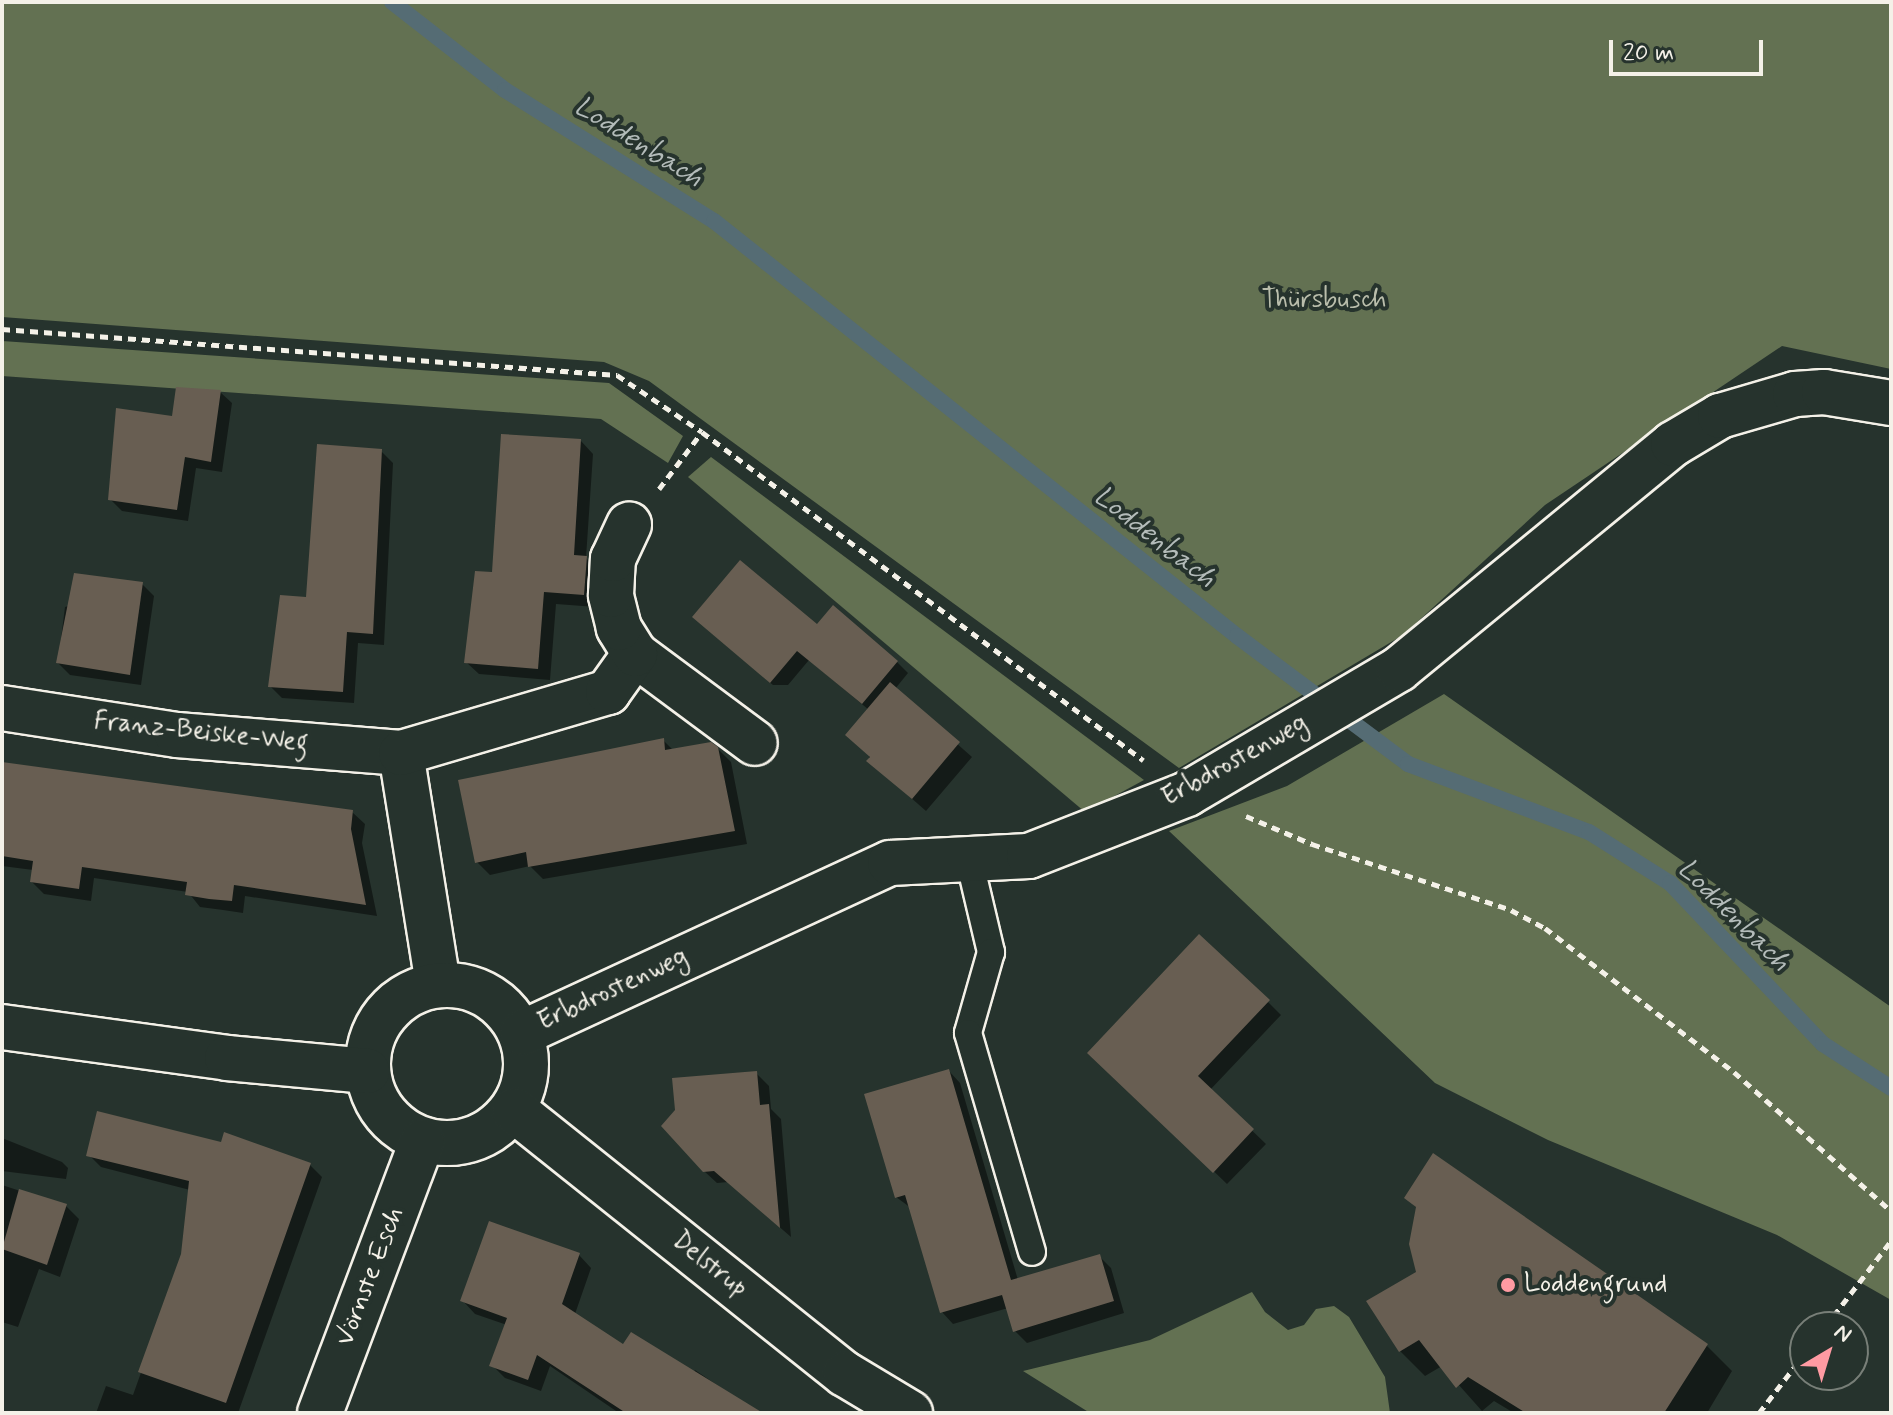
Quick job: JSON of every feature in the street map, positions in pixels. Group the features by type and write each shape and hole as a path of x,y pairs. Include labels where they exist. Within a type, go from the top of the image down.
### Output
{"street":[{"name":"Erbdrostenweg","path":"522,1033 890,863 1029,856 1187,794 1399,669 1673,444 1720,416 1795,394 1824,392 1891,403"},
{"path":"629,525 613,559 611,595 619,628 635,654 755,743"},
{"name":"Franz-Beiske-Weg","path":"2,708 177,735 401,753 608,692 635,654"},
{"path":"401,753 438,984 408,993 385,1013 370,1041 367,1071 375,1101 395,1126 422,1141"},
{"name":"Erbdrostenweg","path":"422,1141 457,1144 489,1134 514,1110 528,1072 522,1033 501,1005 472,988 438,984"},
{"path":"2,1027 367,1071"},
{"name":"Delstrup","path":"514,1110 845,1374 910,1413"},
{"name":"Vörnste Esch","path":"320,1413 422,1141"}],"lane":[{"path":"969,859 991,952 968,1033 1032,1252"}],"path":[{"path":"659,488 702,432"},
{"path":"1187,794 1312,844 1511,910 1545,928 1734,1072 1891,1211"},
{"path":"1837,1311 1891,1241"},
{"path":"1759,1413 1789,1374"}],"green space":[{"name":"Thürsbusch","path":"2,2 1891,2 1891,369 1782,346 1545,505 1403,635 1179,768 649,381 604,362 2,317"},
{"path":"2,341 609,383 683,436 668,463 601,419 2,376"},
{"path":"711,457 1144,780 1085,812 688,477"},
{"path":"1444,694 1891,1007 1891,1300 1777,1235 1548,1140 1435,1083 1169,831 1287,786"},
{"path":"1252,1292 1265,1312 1288,1330 1304,1325 1316,1309 1334,1306 1349,1317 1385,1377 1390,1413 1090,1413 1023,1371 1150,1340"}],"building":[{"path":"176,387 221,390 211,462 185,457 177,510 108,500 116,408 172,416"},
{"path":"501,434 581,439 574,555 587,556 584,595 544,592 538,669 464,663 475,571 492,572"},
{"path":"317,444 382,449 373,634 347,632 343,692 268,687 280,595 306,597"},
{"path":"740,560 817,624 833,605 898,661 862,704 797,651 770,683 692,617"},
{"path":"74,573 143,582 130,675 56,663"},
{"path":"890,682 960,742 912,799 866,761 870,757 845,735"},
{"path":"664,738 665,750 711,742 718,747 735,831 528,867 526,852 475,863 458,780"},
{"path":"2,762 353,810 351,829 366,905 234,885 232,901 209,899 185,895 187,882 82,867 79,889 30,882 33,861 2,856"},
{"path":"1199,934 1270,1000 1198,1076 1254,1129 1213,1173 1087,1053"},
{"path":"949,1069 1011,1280 1100,1254 1114,1301 1013,1332 1002,1295 940,1313 905,1195 895,1198 864,1094"},
{"path":"757,1071 760,1105 769,1104 780,1228 714,1171 703,1172 661,1126 675,1110 672,1078"},
{"path":"97,1111 221,1142 224,1132 311,1163 226,1403 138,1372 181,1254 189,1181 86,1156"},
{"name":"Loddengrund","path":"1433,1153 1708,1344 1664,1413 1526,1413 1468,1377 1456,1388 1419,1340 1399,1352 1366,1301 1416,1272 1409,1244 1416,1207 1404,1198"},
{"path":"19,1189 67,1204 47,1265 2,1249"},
{"path":"489,1221 580,1253 562,1304 623,1344 631,1332 763,1413 626,1413 537,1355 528,1380 489,1366 507,1318 460,1301"}],"waterway":[{"name":"Loddenbach","path":"392,2 505,90 714,221 1237,636 1408,764 1589,832 1670,883 1823,1044 1891,1088"}],"place":[{"name":"Loddengrund","path":"1508,1285"}]}
